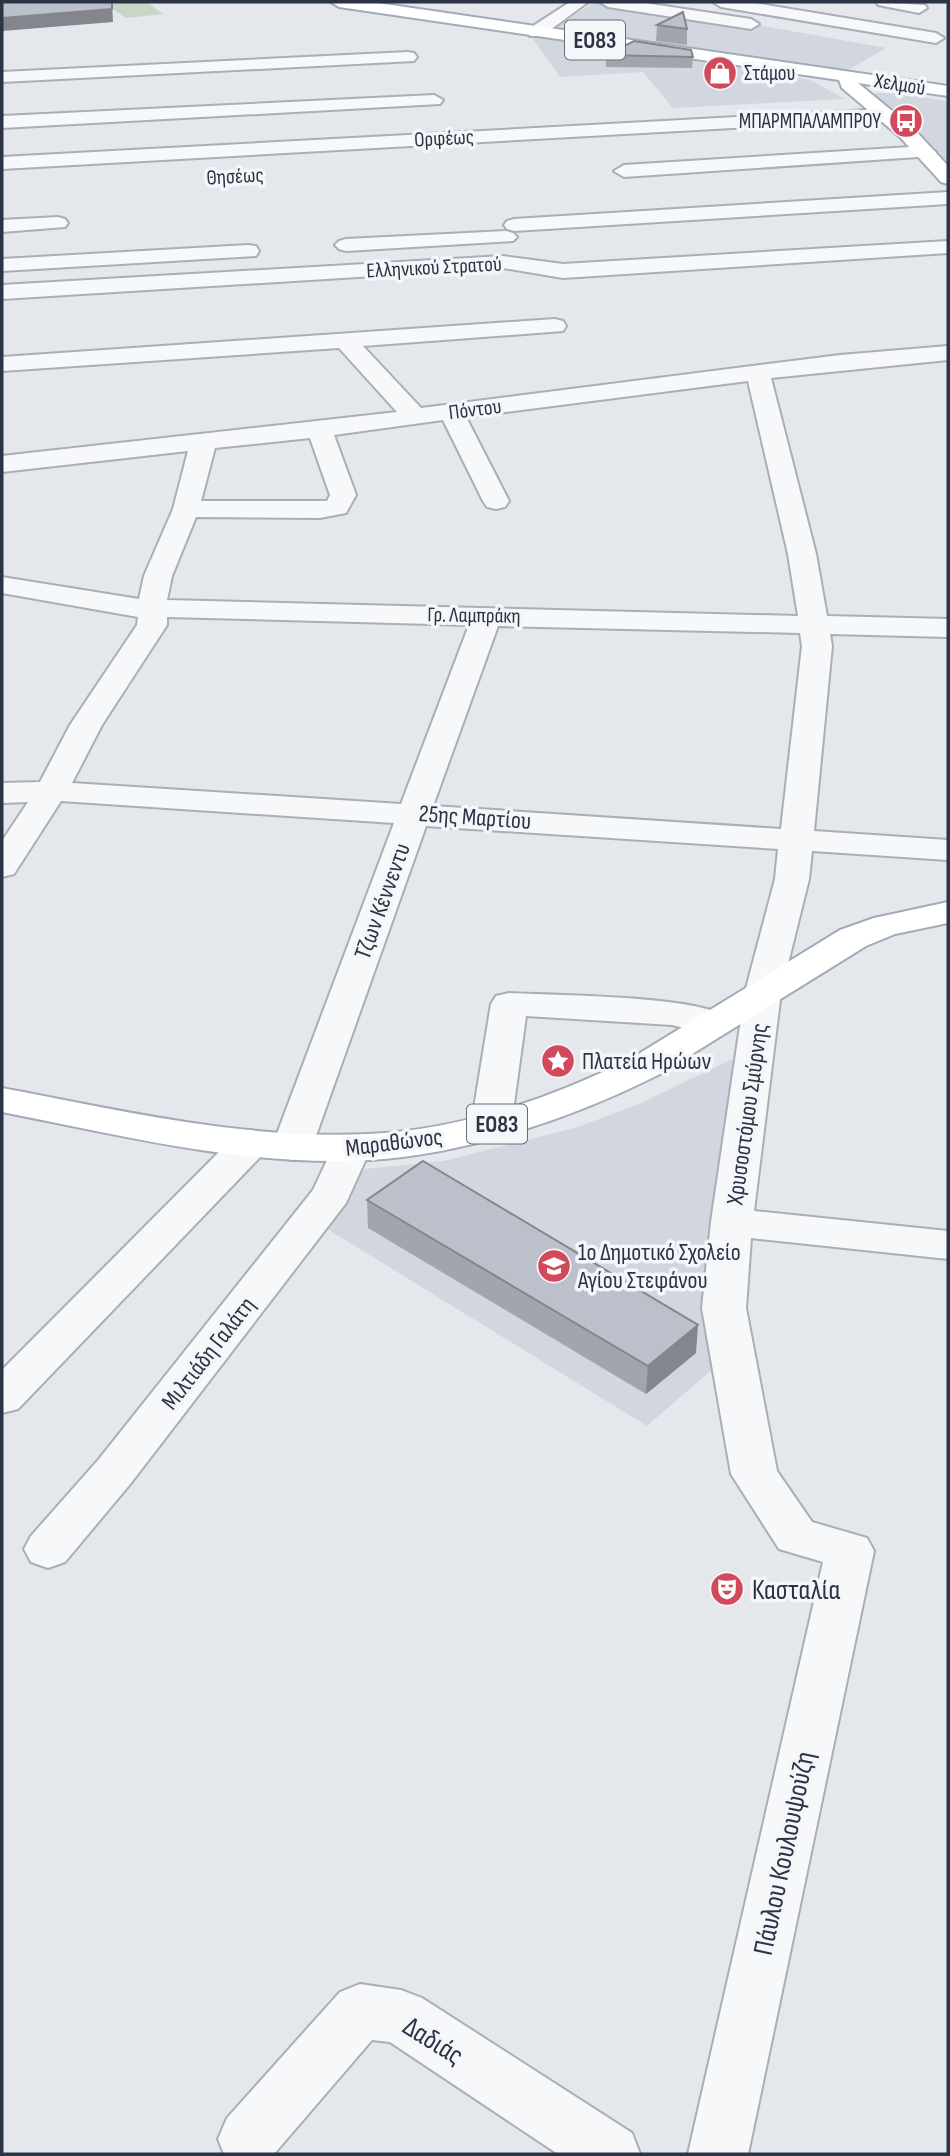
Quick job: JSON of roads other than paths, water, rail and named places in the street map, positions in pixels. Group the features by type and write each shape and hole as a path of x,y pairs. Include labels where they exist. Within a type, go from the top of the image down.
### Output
{"main road":[{"name":"ΕΟ83","path":"339,2 851,76"},
{"name":"Χελμού","path":"851,76 948,91"},
{"path":"851,76 848,84 926,152 948,178"},
{"name":"Μαραθώνος","path":"2,1100 146,1129 251,1143 351,1148 412,1143 491,1126 612,1083 646,1066 853,938 886,925 948,913"}],"street":[{"path":"536,32 580,2"},
{"path":"608,2 757,25"},
{"path":"721,2 936,38"},
{"path":"884,2 919,8"},
{"path":"2,60 111,54"},
{"path":"2,77 408,57"},
{"path":"2,122 434,100"},
{"name":"Ορφέως","path":"2,163 886,115"},
{"path":"624,171 926,152"},
{"path":"326,247 948,198"},
{"path":"2,226 58,223"},
{"name":"Ελληνικού Στρατού","path":"2,292 503,262 523,262 538,270 563,271 948,247"},
{"path":"2,265 270,250"},
{"path":"2,364 555,326"},
{"path":"346,341 415,417"},
{"name":"Πόντου","path":"2,464 319,429 863,359 948,353"},
{"name":"Χρυσοστόμου Σμύρνης","path":"758,372 816,624 817,660 788,902 763,992 732,1223 724,1308 754,1475 796,1536 850,1551"},
{"path":"451,412 496,501"},
{"path":"186,509 320,510 337,507 343,495 319,429"},
{"path":"2,867 51,791 86,725 152,625 158,576 186,509 204,440"},
{"name":"Γρ. Λαμπράκη","path":"2,586 118,606 153,608 948,628"},
{"name":"Τζων Κέννεντυ","path":"292,1147 487,615"},
{"name":"25ης Μαρτίου","path":"2,793 51,791 948,850"},
{"path":"491,1126 509,1004 672,1014 712,1024"},
{"path":"2,1397 251,1143"},
{"name":"Μιλτιάδη Γαλάτη","path":"48,1549 115,1471 332,1194 351,1148"},
{"path":"732,1223 948,1245"},
{"name":"Πάυλου Κουλουψούζη","path":"718,2154 850,1551"},
{"name":"Δαδιάς","path":"248,2139 359,2011 401,2017 610,2154"}],"place":[{"name":"Στάμου","path":"720,73"},
{"name":"ΜΠΑΡΜΠΑΛΑΜΠΡΟΥ","path":"906,121"},
{"name":"Πλατεία Ηρώων","path":"558,1061"},
{"name":"1ο Δημοτικό Σχολείο Αγίου Στεφάνου","path":"554,1266"},
{"name":"Κασταλία","path":"727,1589"}]}
